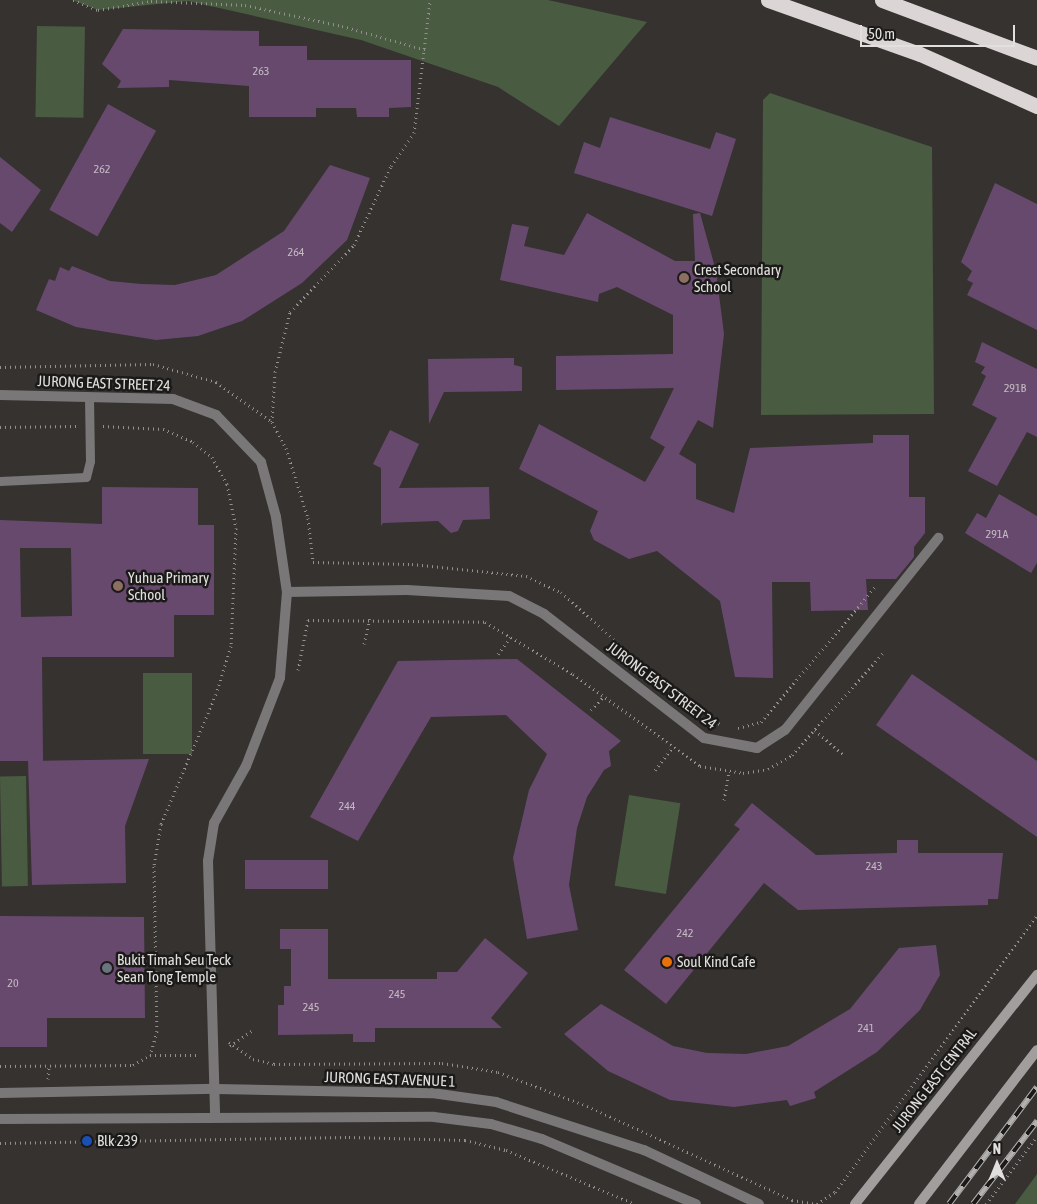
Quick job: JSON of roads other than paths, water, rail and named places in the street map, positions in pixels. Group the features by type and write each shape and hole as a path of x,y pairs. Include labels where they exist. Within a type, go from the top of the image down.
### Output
{"highway":[{"path":"768,0 920,54 1037,106"},
{"path":"882,0 1037,58"}],"main road":[{"name":"JURONG EAST CENTRAL","path":"855,1204 1037,975"},
{"path":"919,1204 1037,1050"}],"street":[{"name":"JURONG EAST STREET 24","path":"0,395 173,399 216,415 261,462 276,517 287,592 280,678 246,766 214,823 208,861 216,1116"},
{"name":"JURONG EAST STREET 24","path":"287,592 407,590 509,596 544,614 704,738 757,748 785,730 938,538"},
{"name":"JURONG EAST AVENUE 1","path":"0,1093 216,1089 432,1093 496,1102 644,1150 758,1204"},
{"path":"0,1119 216,1116 434,1117 491,1124 542,1139 696,1204"}],"lane":[{"path":"0,481 86,477 89,397"}],"railway":[{"path":"949,1204 1037,1087"},
{"path":"973,1204 1037,1121"}],"place":[{"name":"Crest Secondary School","path":"684,278"},
{"name":"Yuhua Primary School","path":"118,586"},
{"name":"Soul Kind Cafe","path":"667,962"},
{"name":"Bukit Timah Seu Teck Sean Tong Temple","path":"107,968"},
{"name":"Blk 239","path":"87,1141"}]}
